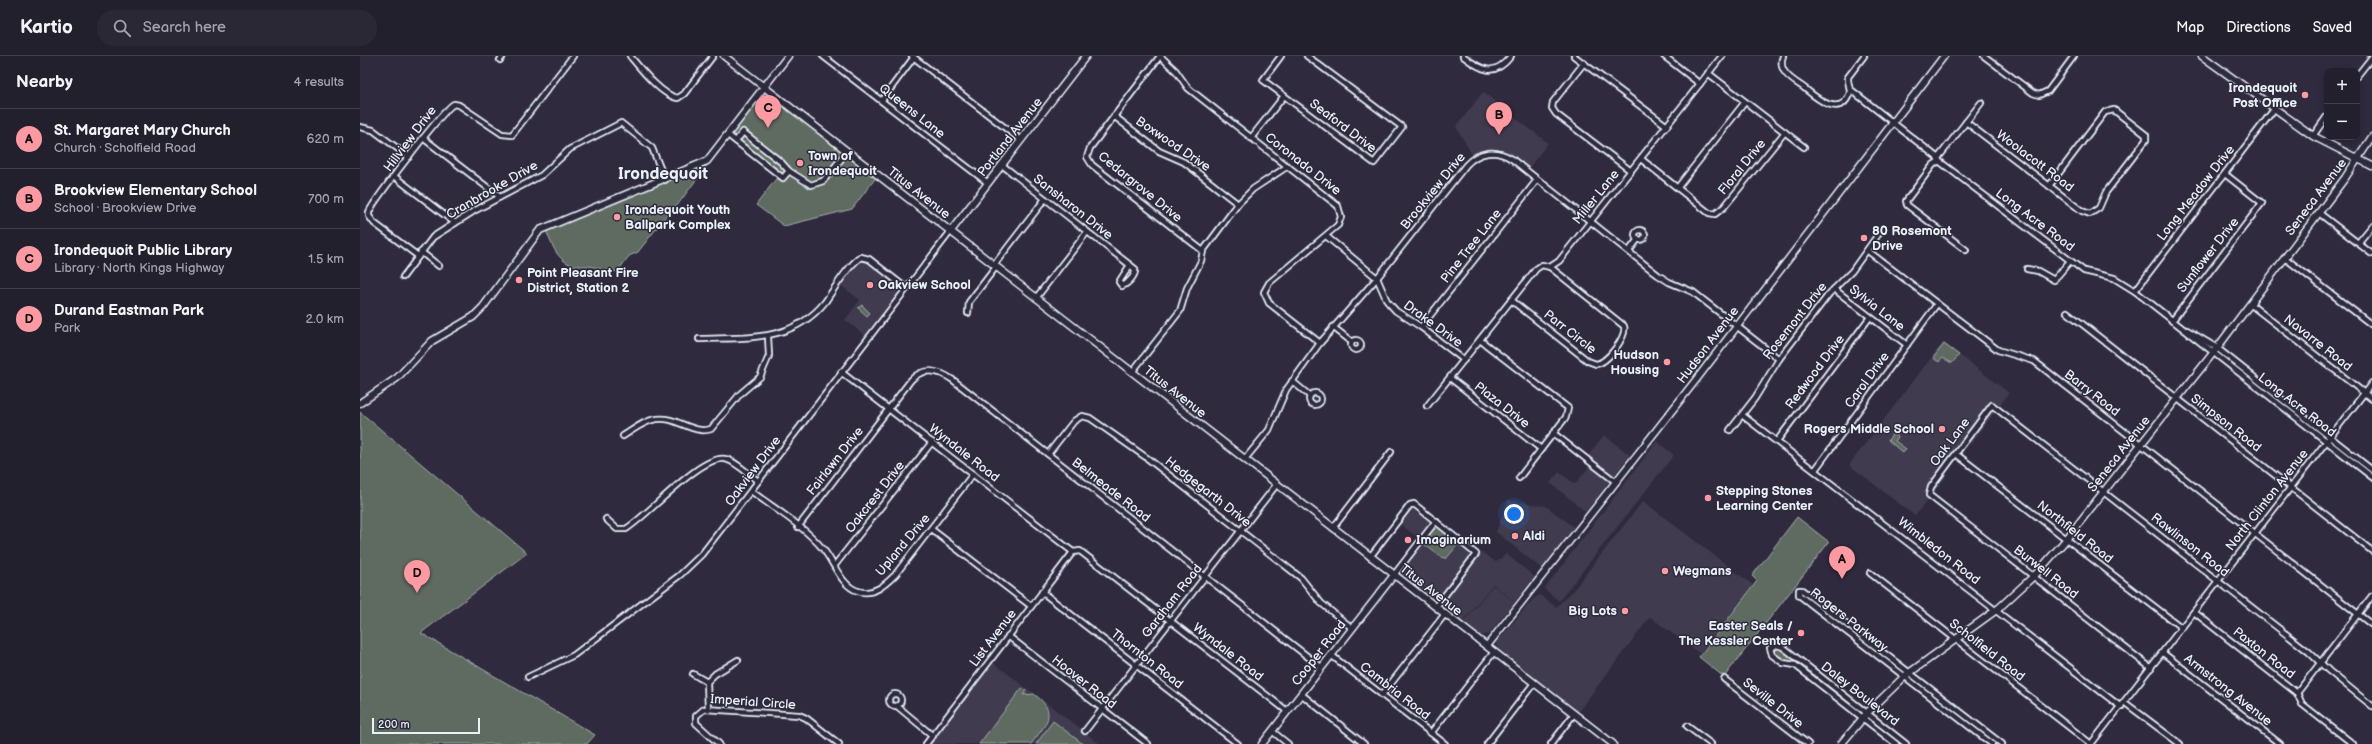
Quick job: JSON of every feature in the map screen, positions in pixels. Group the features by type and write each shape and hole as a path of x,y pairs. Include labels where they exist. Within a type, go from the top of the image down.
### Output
{"main road":[{"name":"Titus Avenue","path":"724,56 1613,744"},
{"path":"360,403 401,374 432,341 473,317 483,307 540,230 665,180 705,162 728,135 788,56"},
{"name":"Portland Avenue","path":"951,231 1086,56"},
{"name":"Hudson Avenue","path":"1487,646 1616,482 1944,56"},
{"path":"2202,56 2313,136 2372,166"},
{"name":"Seneca Avenue","path":"1841,744 1865,716 1907,674 1996,610 2034,577 2067,539 2215,350 2319,213 2372,137"},
{"name":"Cooper Road","path":"1262,744 1394,575"}],"street":[{"name":"Hillview Drive","path":"439,266 374,223 369,216 371,208 448,108 454,104 459,104 502,134 512,135 573,56"},
{"path":"630,56 644,74 672,96 678,98 684,94 713,56"},
{"name":"Queens Lane","path":"823,56 988,183"},
{"name":"Cedargrove Drive","path":"1160,56 1088,151 1088,160 1203,251"},
{"name":"Coronado Drive","path":"1160,56 1171,65 1188,88 1336,203 1340,210 1340,223 1269,283 1264,292 1269,303 1320,343"},
{"name":"Seaford Drive","path":"1281,56 1263,80 1374,163 1402,127 1306,56"},
{"path":"1463,56 1479,68 1488,70 1500,67 1511,56"},
{"path":"1574,56 1667,126"},
{"path":"1664,56 1700,84"},
{"name":"Miller Lane","path":"1427,406 1538,267 1542,265 1550,267 1559,261 1722,56"},
{"path":"1783,56 1781,64 1785,73 1823,103 1834,106 1841,104 1848,98 1850,90 1848,77 1864,56"},
{"path":"1984,56 2033,93 2040,95 2048,90 2074,56"},
{"path":"882,100 913,57 1021,140"},
{"path":"2360,72 2372,57"},
{"path":"1584,63 1553,102 1552,108 1556,114 1631,171"},
{"path":"1708,74 1804,147"},
{"name":"Long Acre Road","path":"1850,90 1938,160 2070,261 2088,273 2114,278 2134,291 2172,321 2215,350 2372,470"},
{"path":"1251,138 1284,96"},
{"path":"1641,159 1678,188 1745,102"},
{"path":"1966,250 1907,205 1906,201 1981,103"},
{"name":"Long Meadow Drive","path":"2134,291 2274,108"},
{"name":"Woolacott Road","path":"1966,122 2049,186 2082,211 2092,213 2099,208 2106,192 2146,140 2143,132 2114,110 2105,112 2049,186"},
{"name":"Boxwood Drive","path":"1114,116 1159,151 1184,162 1238,204"},
{"path":"2313,136 2324,120"},
{"name":"Cranbrooke Drive","path":"403,277 433,237 544,173 570,149 621,123 652,148 665,180"},
{"path":"360,127 373,130 409,157"},
{"path":"736,141 743,132 781,162 789,171 806,183 813,185 823,181 847,152"},
{"name":"Floral Drive","path":"1678,188 1708,213 1715,214 1724,207 1785,132"},
{"path":"728,135 783,178 789,171"},
{"path":"424,138 500,197"},
{"name":"Brookview Drive","path":"1245,460 1274,422 1283,397 1292,381 1320,343 1377,278 1474,158 1488,152 1502,154 1538,180 1665,280 1693,292 1779,359"},
{"name":"Sansharon Drive","path":"1002,165 1130,265"},
{"path":"1132,372 1180,310 1188,285 1201,261 1203,251 1238,204 1253,189 1288,166"},
{"name":"Sunflower Drive","path":"2172,321 2262,203 2225,174"},
{"path":"395,177 455,223"},
{"name":"Pine Tree Lane","path":"1421,327 1538,180"},
{"path":"968,314 969,302 1045,199"},
{"path":"2319,213 2372,254"},
{"path":"2358,244 2372,226"},
{"name":"Rosemont Drive","path":"1730,430 1742,415 1779,359 1834,289 1868,251 1882,229"},
{"name":"Oakview Drive","path":"528,677 574,655 680,575 717,538 758,481 841,372 951,231"},
{"path":"1036,298 1087,232"},
{"name":"Drake Drive","path":"1326,236 1377,278 1391,307 1421,327 1464,360"},
{"path":"1629,252 1638,239"},
{"name":"Barry Road","path":"1868,251 2001,352 2034,361 2372,625"},
{"path":"699,339 768,336 795,327 811,316 861,257 867,257 906,288"},
{"path":"2285,258 2372,326"},
{"path":"2027,269 2038,272 2054,280 2070,261"},
{"name":"Parr Circle","path":"1511,300 1588,361 1596,364 1604,361 1624,334 1624,326 1550,267"},
{"name":"Sylvia Lane","path":"1834,289 1907,345"},
{"name":"Carol Drive","path":"1815,470 1937,304"},
{"name":"Navarre Road","path":"2250,304 2372,399"},
{"name":"Simpson Road","path":"2067,312 2372,551"},
{"name":"Redwood Drive","path":"1776,440 1870,317"},
{"path":"1333,327 1352,342"},
{"path":"623,436 658,419 673,420 699,430 712,429 740,394 760,377 769,356 768,336"},
{"name":"Drake Drive","path":"1480,340 1563,402 1568,408 1568,414 1553,433"},
{"name":"Long Acre Road","path":"2215,350 2372,478"},
{"name":"Belmeade Road","path":"890,409 917,375 930,371 939,372 953,380 1322,667"},
{"name":"Wyndale Road","path":"841,372 1073,552 1080,551 1287,711"},
{"name":"Plaza Drive","path":"1450,378 1541,449"},
{"path":"1292,381 1310,396"},
{"name":"North Clinton Avenue","path":"2091,744 2372,383"},
{"name":"Oak Lane","path":"1928,493 1992,405"},
{"name":"Rawlinson Road","path":"1992,405 2218,581 2320,662 2372,706"},
{"name":"Fairlawn Drive","path":"798,527 890,409"},
{"name":"Wimbledon Road","path":"1742,415 2121,706"},
{"name":"Hedgegarth Drive","path":"1048,454 1074,421 1082,416 1090,418 1147,458 1301,578 1321,603 1352,628"},
{"path":"1519,478 1553,433 1616,482"},
{"name":"Oakcrest Drive","path":"835,565 932,442"},
{"path":"1333,528 1391,452"},
{"name":"Northfield Road","path":"1956,454 2182,628"},
{"path":"606,519 617,529 626,529 687,477 719,460 729,460 758,481"},
{"name":"Upland Drive","path":"751,491 820,545 835,565 844,581 851,588 861,592 872,592 895,575 973,474"},
{"name":"Gardham Road","path":"1085,731 1277,484"},
{"name":"Burwell Road","path":"1928,493 1931,497 2151,668"},
{"path":"1370,557 1412,504 1436,521 1476,554 1436,607"},
{"path":"1394,575 1436,521"},
{"path":"931,529 1031,606"},
{"name":"List Avenue","path":"926,744 1073,552"},
{"name":"Scholfield Road","path":"1870,573 2091,744"},
{"name":"Rogers Parkway","path":"1992,744 1907,674 1802,590 1798,590 1799,595 1907,674 2002,744"},
{"name":"Thornton Road","path":"1042,592 1238,744"},
{"path":"2297,692 2372,596"},
{"name":"Paxton Road","path":"2194,612 2297,692 2302,704 2353,744"},
{"path":"1382,695 1445,614"},
{"name":"Hoover Road","path":"1008,636 1148,744"},
{"name":"Daley Boulevard","path":"1896,744 1865,716 1800,662 1783,646 1777,645 1770,648 1770,653 1781,662 1796,667 1865,716 1906,744"},
{"path":"1431,734 1494,652"},
{"name":"Armstrong Avenue","path":"2163,653 2280,744"},
{"name":"Cambria Road","path":"1331,655 1444,744"},
{"path":"706,682 715,674 738,660"},
{"name":"Daley Boulevard","path":"1796,667 1800,662"},
{"path":"693,674 706,682"},
{"name":"Seville Drive","path":"1724,679 1808,744"},
{"path":"706,682 708,709"},
{"path":"1487,744 1534,683"},
{"path":"1301,694 1364,744"},
{"path":"2124,702 2180,744"},
{"path":"897,706 933,736"},
{"name":"Imperial Circle","path":"719,744 696,723 698,713 708,709 799,715 806,718 839,744"},
{"path":"1551,744 1574,714"},
{"path":"1687,726 1711,744"},
{"path":"1272,731 1288,744"},
{"path":"1984,738 1987,733"}],"shaded area":[{"path":"1483,92 1548,143 1528,169 1494,151 1485,151 1473,156 1456,127"},
{"path":"863,257 906,288 868,338 845,320 860,300 839,284 858,259"},
{"path":"1943,342 2009,393 1971,444 1964,438 1940,471 1946,477 1915,516 1849,465"},
{"path":"1604,435 1630,455 1586,512 1550,483 1559,472 1575,484 1593,462 1587,457"},
{"path":"1657,441 1674,455 1559,601 1544,589"},
{"path":"1508,500 1546,506 1574,527 1542,569 1496,532"},
{"path":"1643,501 1753,585 1700,654 1650,617 1578,712 1498,650 1496,643 1533,599 1540,595 1556,607 1571,593"},
{"path":"1411,507 1414,507 1432,520 1419,539 1399,523"},
{"path":"1460,542 1475,553 1437,601 1400,575 1402,567 1421,543 1441,558 1443,557 1446,559"},
{"path":"1482,552 1496,562 1506,554 1535,577 1515,602 1493,584 1462,623 1442,607 1441,603"},
{"path":"1493,585 1515,602 1489,634 1481,636 1463,623"},
{"path":"991,661 1082,730 1100,744 929,744"}],"green space":[{"path":"764,87 878,175 852,209 784,226 756,205 779,175 727,135"},
{"name":"Irondequoit Youth Ballpark Complex","path":"706,162 708,164 676,207 673,207 638,252 629,256 618,271 609,271 591,266 577,266 566,263 558,255 552,245 545,228"},
{"path":"862,305 870,313 867,316 858,308"},
{"path":"1944,344 1959,355 1952,363 1942,358 1939,362 1933,358"},
{"path":"2218,351 2327,436 2326,438 2217,354"},
{"path":"360,412 527,553 421,633 595,735 587,744 360,744"},
{"path":"1893,433 1898,437 1895,441 1906,449 1903,453 1888,440"},
{"path":"1797,517 1829,542 1724,677 1699,657 1757,581 1752,576"},
{"path":"1436,524 1460,542 1446,559 1443,557 1442,558 1421,542"},
{"path":"1839,622 1903,669 1902,671 1839,624"},
{"path":"1773,648 1782,648 1794,659 1794,662 1786,662 1773,654"},
{"path":"1804,667 1860,710 1860,712 1802,668"},
{"path":"1914,678 1984,732 1984,734 1912,679"},
{"path":"1022,688 1026,691 1023,695 1034,694 1042,701 1048,713 1048,719 1031,744 979,744"},
{"path":"1869,719 1871,719 1903,744 1899,744"},
{"path":"1053,721 1083,744 1036,744"}],"place":[{"name":"Irondequoit Post Office","path":"2305,95"},
{"name":"Irondequoit Public Library","path":"768,128"},
{"name":"Brookview Elementary School","path":"1499,135"},
{"name":"Town of Irondequoit","path":"800,163"},
{"name":"Irondequoit Youth Ballpark Complex","path":"617,217"},
{"name":"80 Rosemont Drive","path":"1864,238"},
{"name":"Point Pleasant Fire District, Station 2","path":"519,280"},
{"name":"Oakview School","path":"870,285"},
{"name":"Hudson Housing","path":"1667,362"},
{"name":"Rogers Middle School","path":"1942,429"},
{"name":"Stepping Stones Learning Center","path":"1708,498"},
{"name":"Aldi","path":"1515,536"},
{"name":"Imaginarium","path":"1408,540"},
{"name":"Wegmans","path":"1665,571"},
{"name":"St. Margaret Mary Church","path":"1842,579"},
{"name":"Durand Eastman Park","path":"417,593"},
{"name":"Big Lots","path":"1625,611"},
{"name":"Easter Seals / The Kessler Center","path":"1801,633"}],"district":[{"name":"Irondequoit","path":"663,174"}]}
